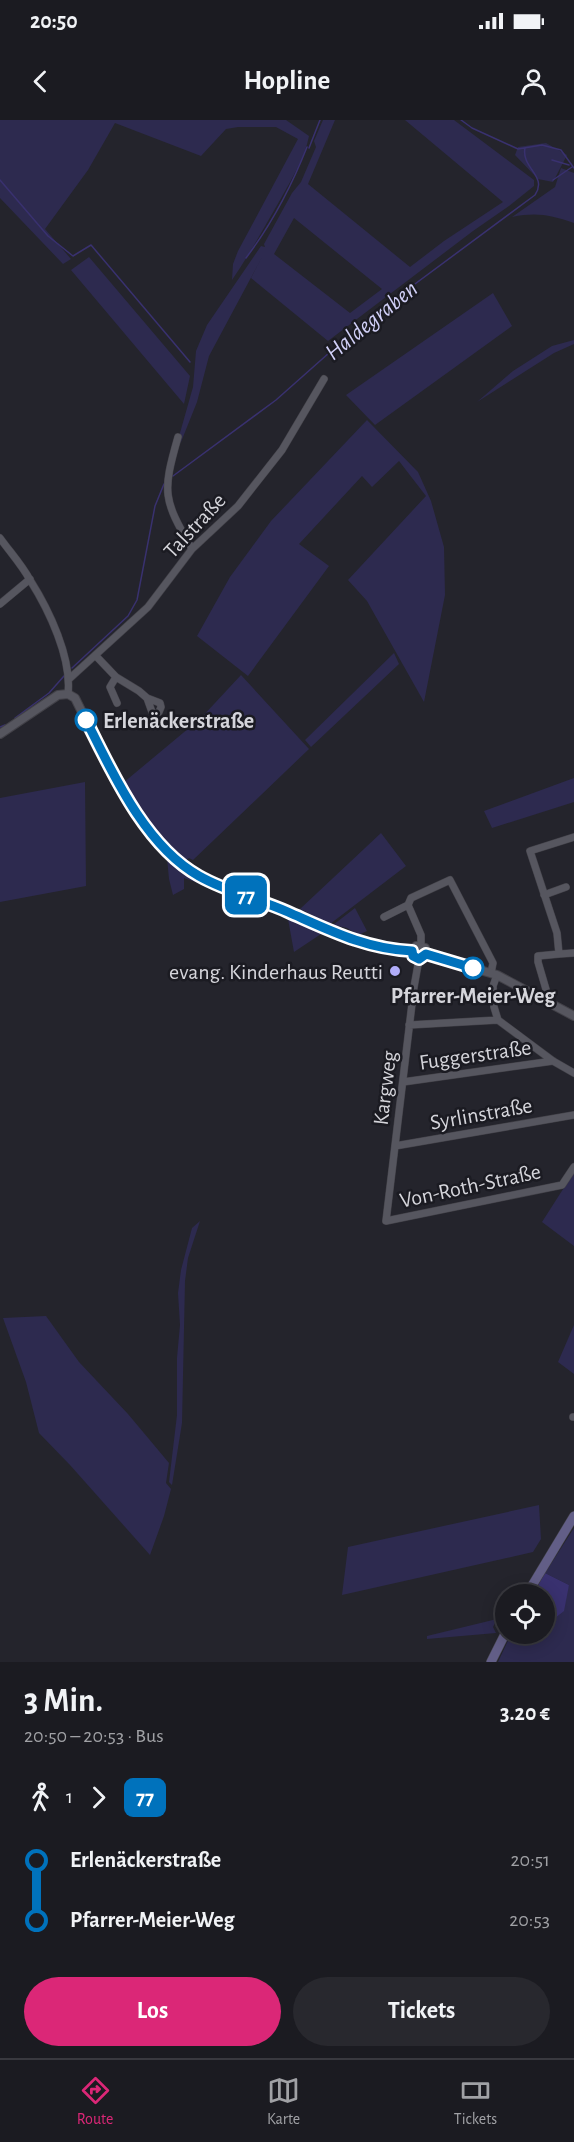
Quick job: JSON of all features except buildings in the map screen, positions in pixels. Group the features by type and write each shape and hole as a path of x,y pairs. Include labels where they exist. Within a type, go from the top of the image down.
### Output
{"main road":[{"path":"533,1584 574,1516"},
{"path":"491,1662 500,1644"}],"street":[{"name":"Talstraße","path":"69,679 148,607 192,549 238,506 270,467 324,379"},
{"path":"177,437 167,473 167,497 169,508 177,525 192,549"},
{"path":"0,538 30,579 57,635 66,662 69,679 68,694"},
{"path":"0,604 30,579"},
{"path":"96,656 116,677 147,698"},
{"path":"116,677 110,687 117,703"},
{"path":"0,734 58,695 68,694 75,698 112,775 125,795 168,852 197,875 367,945 412,951"},
{"path":"559,954 557,933 530,851 574,837"},
{"path":"384,916 408,905 411,898 450,880 493,963 494,1007 498,1020 553,1061 574,1073"},
{"path":"544,895 567,887"},
{"path":"408,905 422,935 421,945"},
{"path":"412,951 416,946 421,945"},
{"path":"421,945 426,950 422,957"},
{"path":"412,951 413,956 494,974 574,1016"},
{"path":"550,1003 538,956 574,953"},
{"name":"Kargweg","path":"386,1221 409,1025 422,957"},
{"path":"409,1025 498,1020"},
{"name":"Fuggerstraße","path":"403,1082 553,1061"},
{"name":"Syrlinstraße","path":"395,1146 574,1115"},
{"name":"Von-Roth-Straße","path":"386,1221 562,1185 574,1167"}],"shaded area":[{"path":"0,120 286,120 309,136 293,177 232,280 233,264 238,251 298,139 276,127 226,129 201,156 115,123 88,170 45,229 71,259 63,264 0,198"},
{"path":"323,120 335,120 308,184 410,267 444,241 503,202 405,120 454,120 534,180 534,186 328,341 251,278 262,257 209,356 197,402 181,442 176,447 193,387 196,351 207,325 261,246 265,247 264,244 292,193 301,182 316,147 314,141","holes":["294,218 382,289 350,313 274,254"]},
{"path":"546,143 567,155 553,182 538,179 515,155 518,147"},
{"path":"561,168 574,173 574,223 543,215 512,217 555,187"},
{"path":"89,257 190,376 184,404 71,270"},
{"path":"493,293 512,326 375,425 346,395"},
{"path":"574,340 574,344 554,353 477,402 513,371 552,346"},
{"path":"367,420 418,472 431,501 444,547 445,595 424,702 367,601 348,580 426,496 399,461 372,487 362,476 299,544 329,566 248,676 197,636 230,577 271,521"},
{"path":"394,653 399,664 311,747 305,740"},
{"path":"241,675 309,749 193,860 189,858 185,861 154,828 123,783 201,718"},
{"path":"574,778 574,802 492,828 484,811"},
{"path":"85,782 86,886 0,902 0,798"},
{"path":"381,833 406,866 330,924 300,909"},
{"path":"167,858 198,883 184,878 184,889 173,895"},
{"path":"355,908 367,931 358,935 347,928 333,925"},
{"path":"288,919 317,931 321,934 294,952"},
{"path":"574,1172 574,1246 542,1222"},
{"path":"200,1221 188,1258 185,1281 182,1423 172,1485 169,1482 177,1415 177,1358 180,1325 178,1293 181,1270 192,1228"},
{"path":"46,1316 79,1362 128,1414 169,1463 166,1483 171,1489 150,1555 39,1433 26,1382 3,1318"},
{"path":"574,1325 574,1374 558,1362"},
{"path":"539,1505 541,1539 533,1552 342,1595 348,1547"},
{"path":"574,1528 574,1662 498,1662 506,1644 555,1644 555,1618 569,1585 545,1573"},
{"path":"545,1573 569,1585 564,1611 555,1618 555,1584 539,1584"},
{"path":"495,1619 493,1627 495,1633 427,1639 427,1636"}],"waterway":[{"path":"309,148 320,120"},
{"path":"461,120 472,128 518,149 542,145 561,150 574,168"},
{"path":"246,258 280,204 307,147"},
{"name":"Haldegraben","path":"173,476 276,400 365,321 535,195 538,182 527,161 525,148"},
{"path":"552,160 569,165"},
{"path":"553,180 572,167"},
{"path":"0,180 48,236 73,256 91,245 190,362"},
{"name":"Haldegraben","path":"72,668 128,616 137,600 155,506 164,484"},
{"name":"Haldegraben","path":"15,718 49,693 64,676"},
{"name":"Haldegraben","path":"0,727 5,725"}],"bus line":[{"name":"77","path":"86,720 112,775 135,810 168,852 197,875 226,889 270,904 367,945 412,951 413,956 419,959 426,954 473,968"}],"place":[{"name":"Erlenäckerstraße","path":"86,720"},
{"name":"Pfarrer-Meier-Weg","path":"473,968"},
{"name":"evang. Kinderhaus Reutti","path":"395,971"}]}
